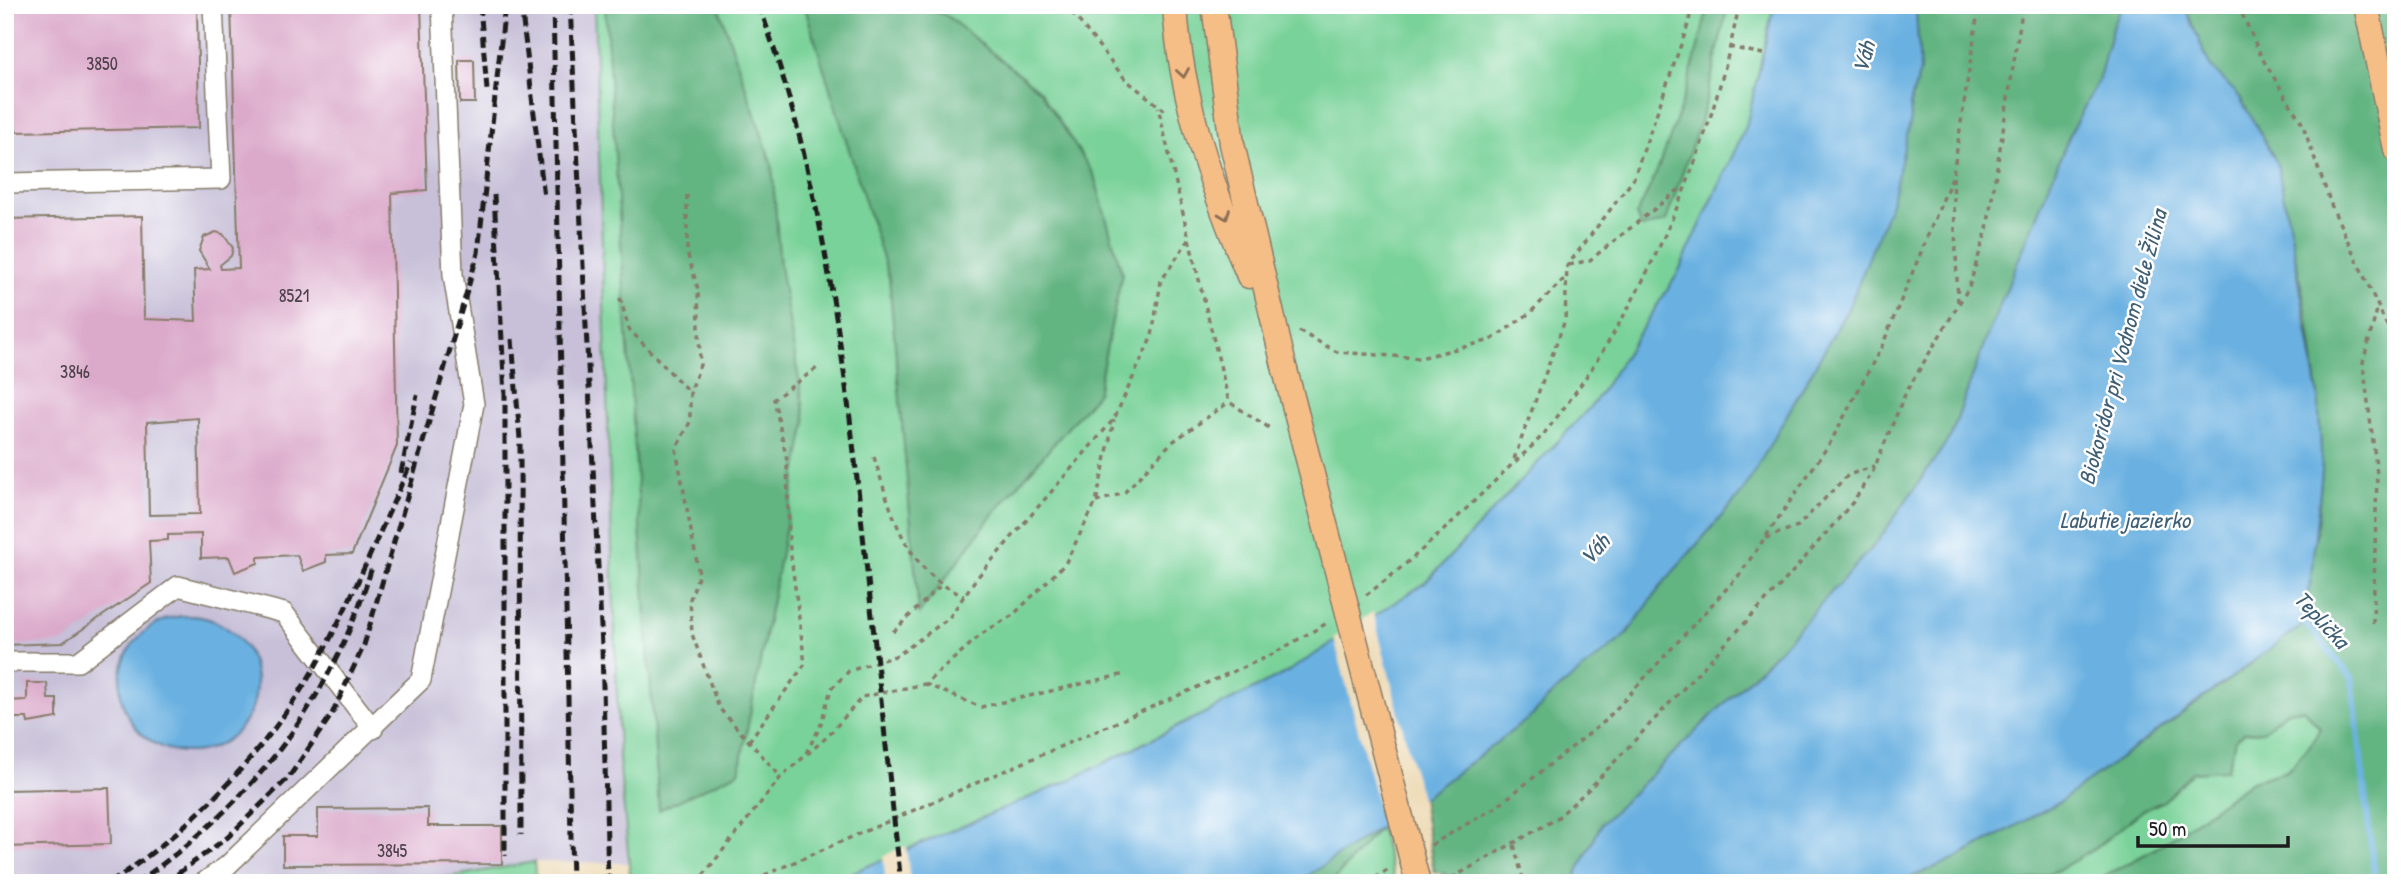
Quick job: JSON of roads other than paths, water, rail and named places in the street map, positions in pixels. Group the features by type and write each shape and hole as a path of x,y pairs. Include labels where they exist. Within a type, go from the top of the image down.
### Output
{"main road":[{"path":"1175,5 1184,81 1223,213 1286,334"},
{"path":"1214,5 1232,144 1286,334 1285,370 1418,883"},
{"path":"2366,5 2396,149"}],"lane":[{"path":"5,183 220,179 213,5"},
{"path":"204,883 227,866 373,729 421,680 474,404 453,275 442,5"},
{"path":"5,662 78,662 178,586 284,613 373,729"}],"water":[{"name":"Váh","path":"1774,5 1918,5 1916,12 1920,71 1910,104 1911,119 1891,203 1849,307 1742,493 1664,582 1626,635 1551,695 1533,715 1422,799 1297,883 828,883 1066,782 1286,673 1425,583 1594,403 1677,275 1746,127"},
{"name":"Labutie jazierko","path":"2122,5 2184,5 2210,66 2239,96 2277,163 2318,395 2322,471 2306,623 2061,801 1955,859 1897,883 1572,883 1602,823 1778,651 1878,541 1951,436 1986,339 2071,132 2099,79 2113,25"},
{"path":"188,616 214,621 236,636 251,658 256,684 251,710 236,732 214,747 188,752 162,747 140,732 125,710 120,684 125,658 140,636 162,621"}],"waterway":[{"name":"Teplička","path":"2301,618 2352,678 2375,883"}],"railway":[{"path":"480,5 487,90"},
{"path":"165,883 228,837 289,777 332,714 364,645 478,253 505,5"},
{"path":"521,5 544,197"},
{"path":"553,5 572,883"},
{"path":"570,5 602,647 608,883"},
{"path":"759,5 799,135 828,267 848,399 901,883"},
{"path":"494,195 505,395 505,856"},
{"path":"512,339 520,439 521,835"},
{"path":"401,473 417,395"},
{"path":"110,883 199,813 226,786 275,728 329,640 411,463"},
{"path":"136,883 178,853 216,820 251,784 282,746 310,705 334,662 355,616 372,567"}],"water label":[{"name":"Biokoridor pri Vodnom diele Žilina","path":"2122,347"}]}
